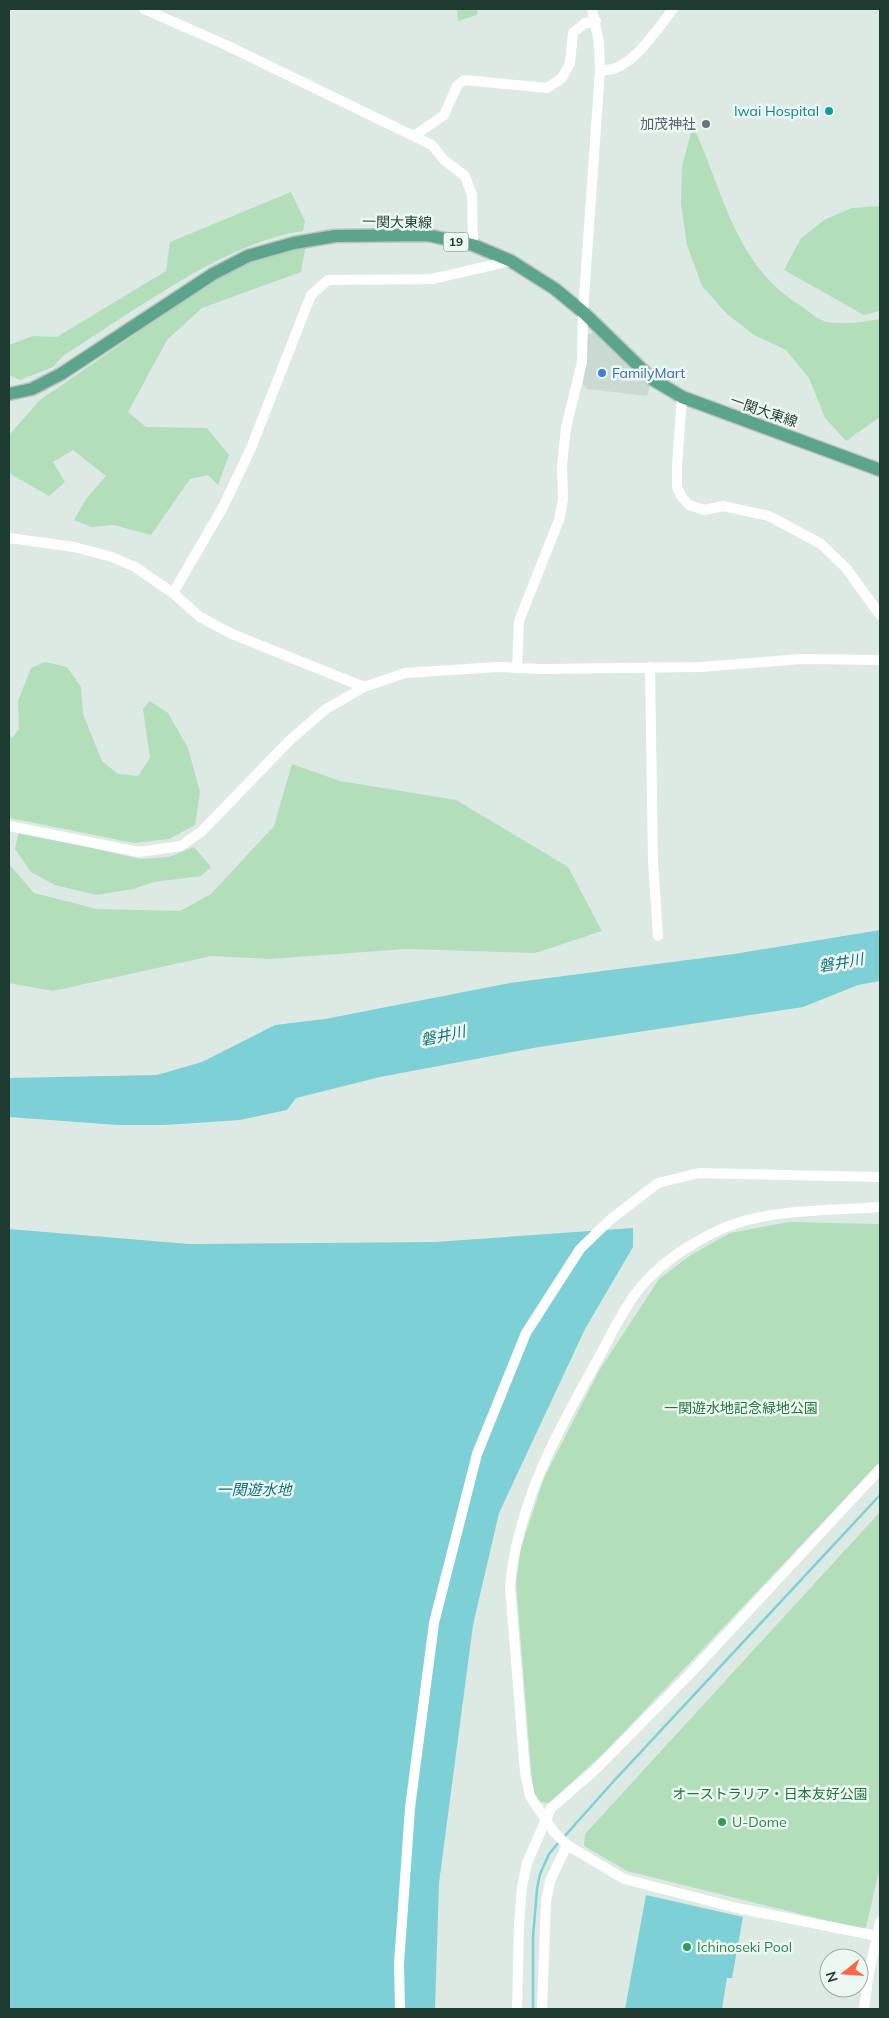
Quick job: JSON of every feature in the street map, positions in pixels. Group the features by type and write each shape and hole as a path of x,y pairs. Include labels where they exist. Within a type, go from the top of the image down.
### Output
{"main road":[{"name":"一関大東線","path":"9,394 32,389 62,374 213,274 248,256 294,243 335,236 427,235 473,245 511,261 555,289 583,312 652,379 682,397 880,470"}],"street":[{"path":"144,9 226,45 432,145 444,160 465,176 472,195 473,245"},
{"path":"517,668 519,621 559,520 563,500 562,465 566,428 582,362 583,312 600,70 596,21 592,9"},
{"path":"600,70 607,72 622,67 639,51 673,9"},
{"path":"414,136 444,115 457,86 464,80 547,88 562,78 570,63 573,33 585,23 596,21"},
{"path":"173,593 223,506 251,448 311,295 328,280 432,279 511,261"},
{"path":"682,397 677,487 681,496 689,505 704,510 723,506 770,516 821,544 846,568 880,615"},
{"path":"9,538 74,547 112,557 135,566 173,593 200,617 232,634 364,687"},
{"path":"9,826 138,852 162,851 180,846 202,830 326,709 364,687 405,673 517,668 701,667 801,659 880,660"},
{"path":"650,667 652,841 658,936"},
{"path":"400,2009 400,1964 410,1808 434,1623 474,1464 526,1333 580,1249 611,1219 658,1184 700,1173 880,1177"},
{"path":"877,1936 737,1908 624,1879 567,1845 545,1821 530,1796 526,1772 510,1587 515,1549 538,1476 585,1380 636,1293 660,1268 714,1232 759,1217 880,1207"},
{"path":"517,2009 522,1887 527,1863 551,1808 594,1771 686,1678 880,1469"},
{"path":"542,2009 546,1901 550,1882 567,1845"},
{"path":"864,2009 880,1922"}],"shaded area":[{"path":"597,331 650,386 647,396 587,389 583,384 588,334"}],"green space":[{"path":"457,9 478,9 477,15 458,21"},
{"path":"693,126 734,225 760,270 778,289 813,315 827,322 847,323 880,319 880,417 846,441 825,418 809,378 786,350 754,335 727,314 702,286 687,245 681,204 682,166"},
{"path":"291,192 305,221 303,231 274,238 243,249 211,264 149,300 64,355 53,367 20,380 9,375 9,345 33,336 57,337 166,271 170,242"},
{"path":"880,206 879,311 864,315 784,270 801,238 826,219 852,208"},
{"path":"306,244 301,272 202,308 167,340 128,412 146,427 207,428 229,455 218,485 208,475 190,479 151,535 114,525 91,527 74,520 86,499 106,476 73,450 53,462 65,482 49,496 9,473 9,435 40,400 239,263"},
{"path":"45,662 67,667 81,687 83,714 102,761 118,774 138,776 150,758 143,709 150,701 168,713 188,748 200,792 195,825 169,839 134,843 10,818 9,735 12,738 19,729 18,701 31,668"},
{"path":"292,764 340,781 456,800 568,867 602,931 535,953 406,949 270,959 211,956 53,991 9,983 9,864 34,893 97,909 180,911 211,894 274,826"},
{"path":"19,831 140,859 169,857 194,847 211,867 201,876 154,882 133,889 96,895 55,885 31,872 15,849"},
{"name":"一関遊水地記念緑地公園","path":"789,1222 880,1224 880,1462 606,1751 549,1803 538,1802 533,1794 516,1583 520,1551 544,1478 599,1371 659,1279 691,1255 730,1233"},
{"name":"オーストラリア・日本友好公園","path":"880,1512 880,1867 866,1927 861,1929 627,1871 584,1846 585,1834"}],"water":[{"name":"磐井川","path":"880,930 880,981 858,985 803,1007 539,1047 380,1077 296,1098 287,1110 240,1120 164,1125 118,1125 9,1117 9,1078 157,1075 202,1062 275,1025 325,1019 510,983 734,954"},
{"name":"一関遊水地","path":"633,1228 633,1247 585,1329 499,1513 473,1625 439,1883 435,2009 9,2009 9,1229 189,1244 435,1242"},
{"name":"Ichinoseki Pool","path":"646,1895 743,1917 732,1978 727,1978 722,2009 625,2009"}],"waterway":[{"path":"563,1838 880,1495"},
{"path":"533,2009 533,1937 537,1889 540,1874 549,1854 559,1842"}],"place":[{"name":"Iwai Hospital","path":"829,111"},
{"name":"加茂神社","path":"706,124"},
{"name":"FamilyMart","path":"602,373"},
{"name":"U-Dome","path":"722,1822"},
{"name":"Ichinoseki Pool","path":"687,1947"}]}
